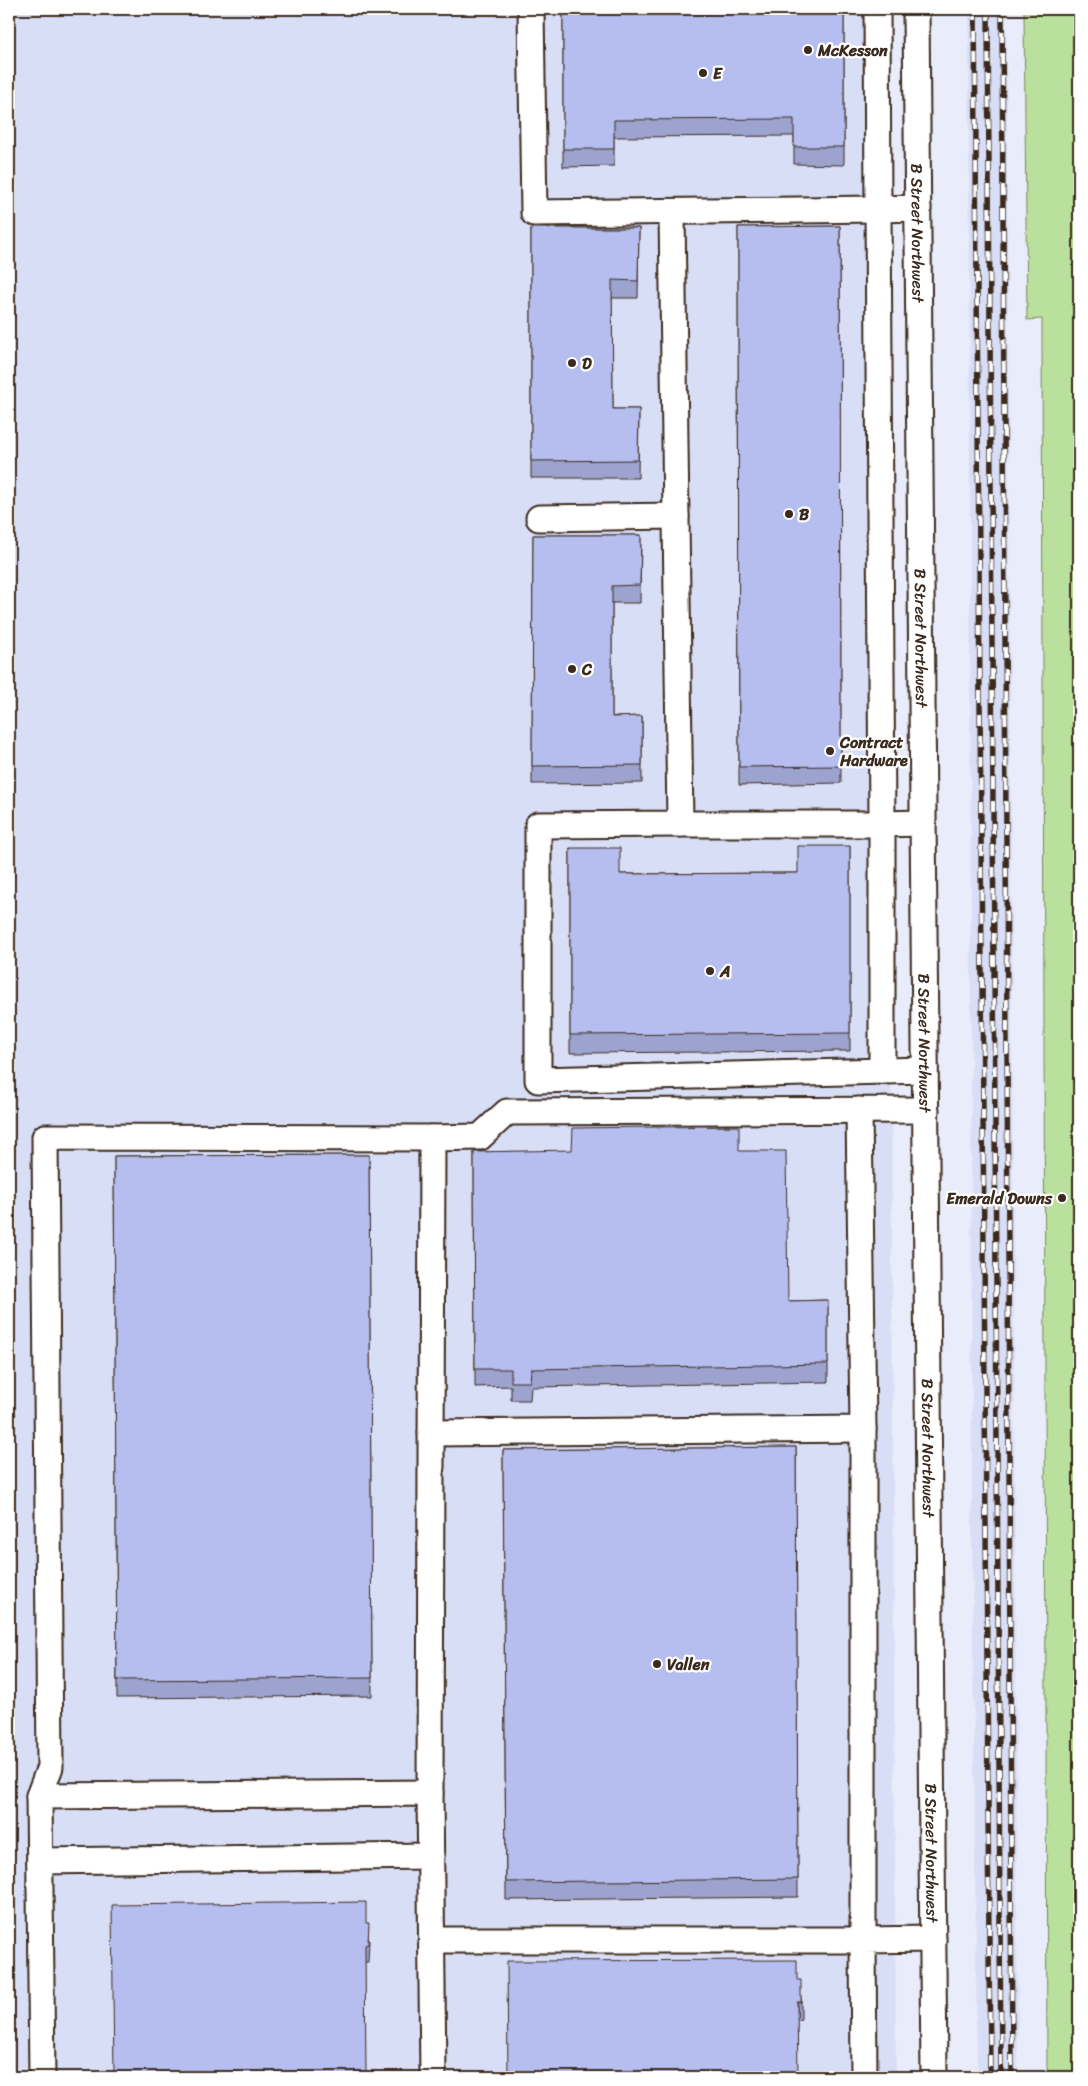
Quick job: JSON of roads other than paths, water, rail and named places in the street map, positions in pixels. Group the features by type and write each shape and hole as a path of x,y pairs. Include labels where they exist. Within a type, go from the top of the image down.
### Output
{"street":[{"path":"531,9 534,213 918,208"},
{"path":"877,9 882,1072"},
{"name":"B Street Northwest","path":"916,9 934,2077"},
{"path":"672,212 680,824"},
{"path":"539,518 676,516"},
{"path":"923,823 538,825 538,1080 925,1070"},
{"path":"858,1110 864,1429 864,2077"},
{"path":"42,2077 39,1796 50,1767 45,1137 480,1137 507,1112 926,1110"},
{"path":"432,1138 430,1793 433,2077"},
{"path":"431,1433 864,1429"},
{"path":"39,1796 430,1793"},
{"path":"40,1861 431,1856"},
{"path":"432,1940 863,1940 933,1938"}],"railway":[{"path":"975,9 990,2077"},
{"path":"988,9 1001,2077"},
{"path":"1002,9 1012,2077"}],"place":[{"name":"McKesson","path":"808,50"},
{"name":"E","path":"703,73"},
{"name":"D","path":"572,363"},
{"name":"B","path":"789,514"},
{"name":"C","path":"572,669"},
{"name":"Contract Hardware","path":"830,751"},
{"name":"A","path":"710,971"},
{"name":"Emerald Downs","path":"1062,1198"},
{"name":"Vallen","path":"657,1664"}]}
